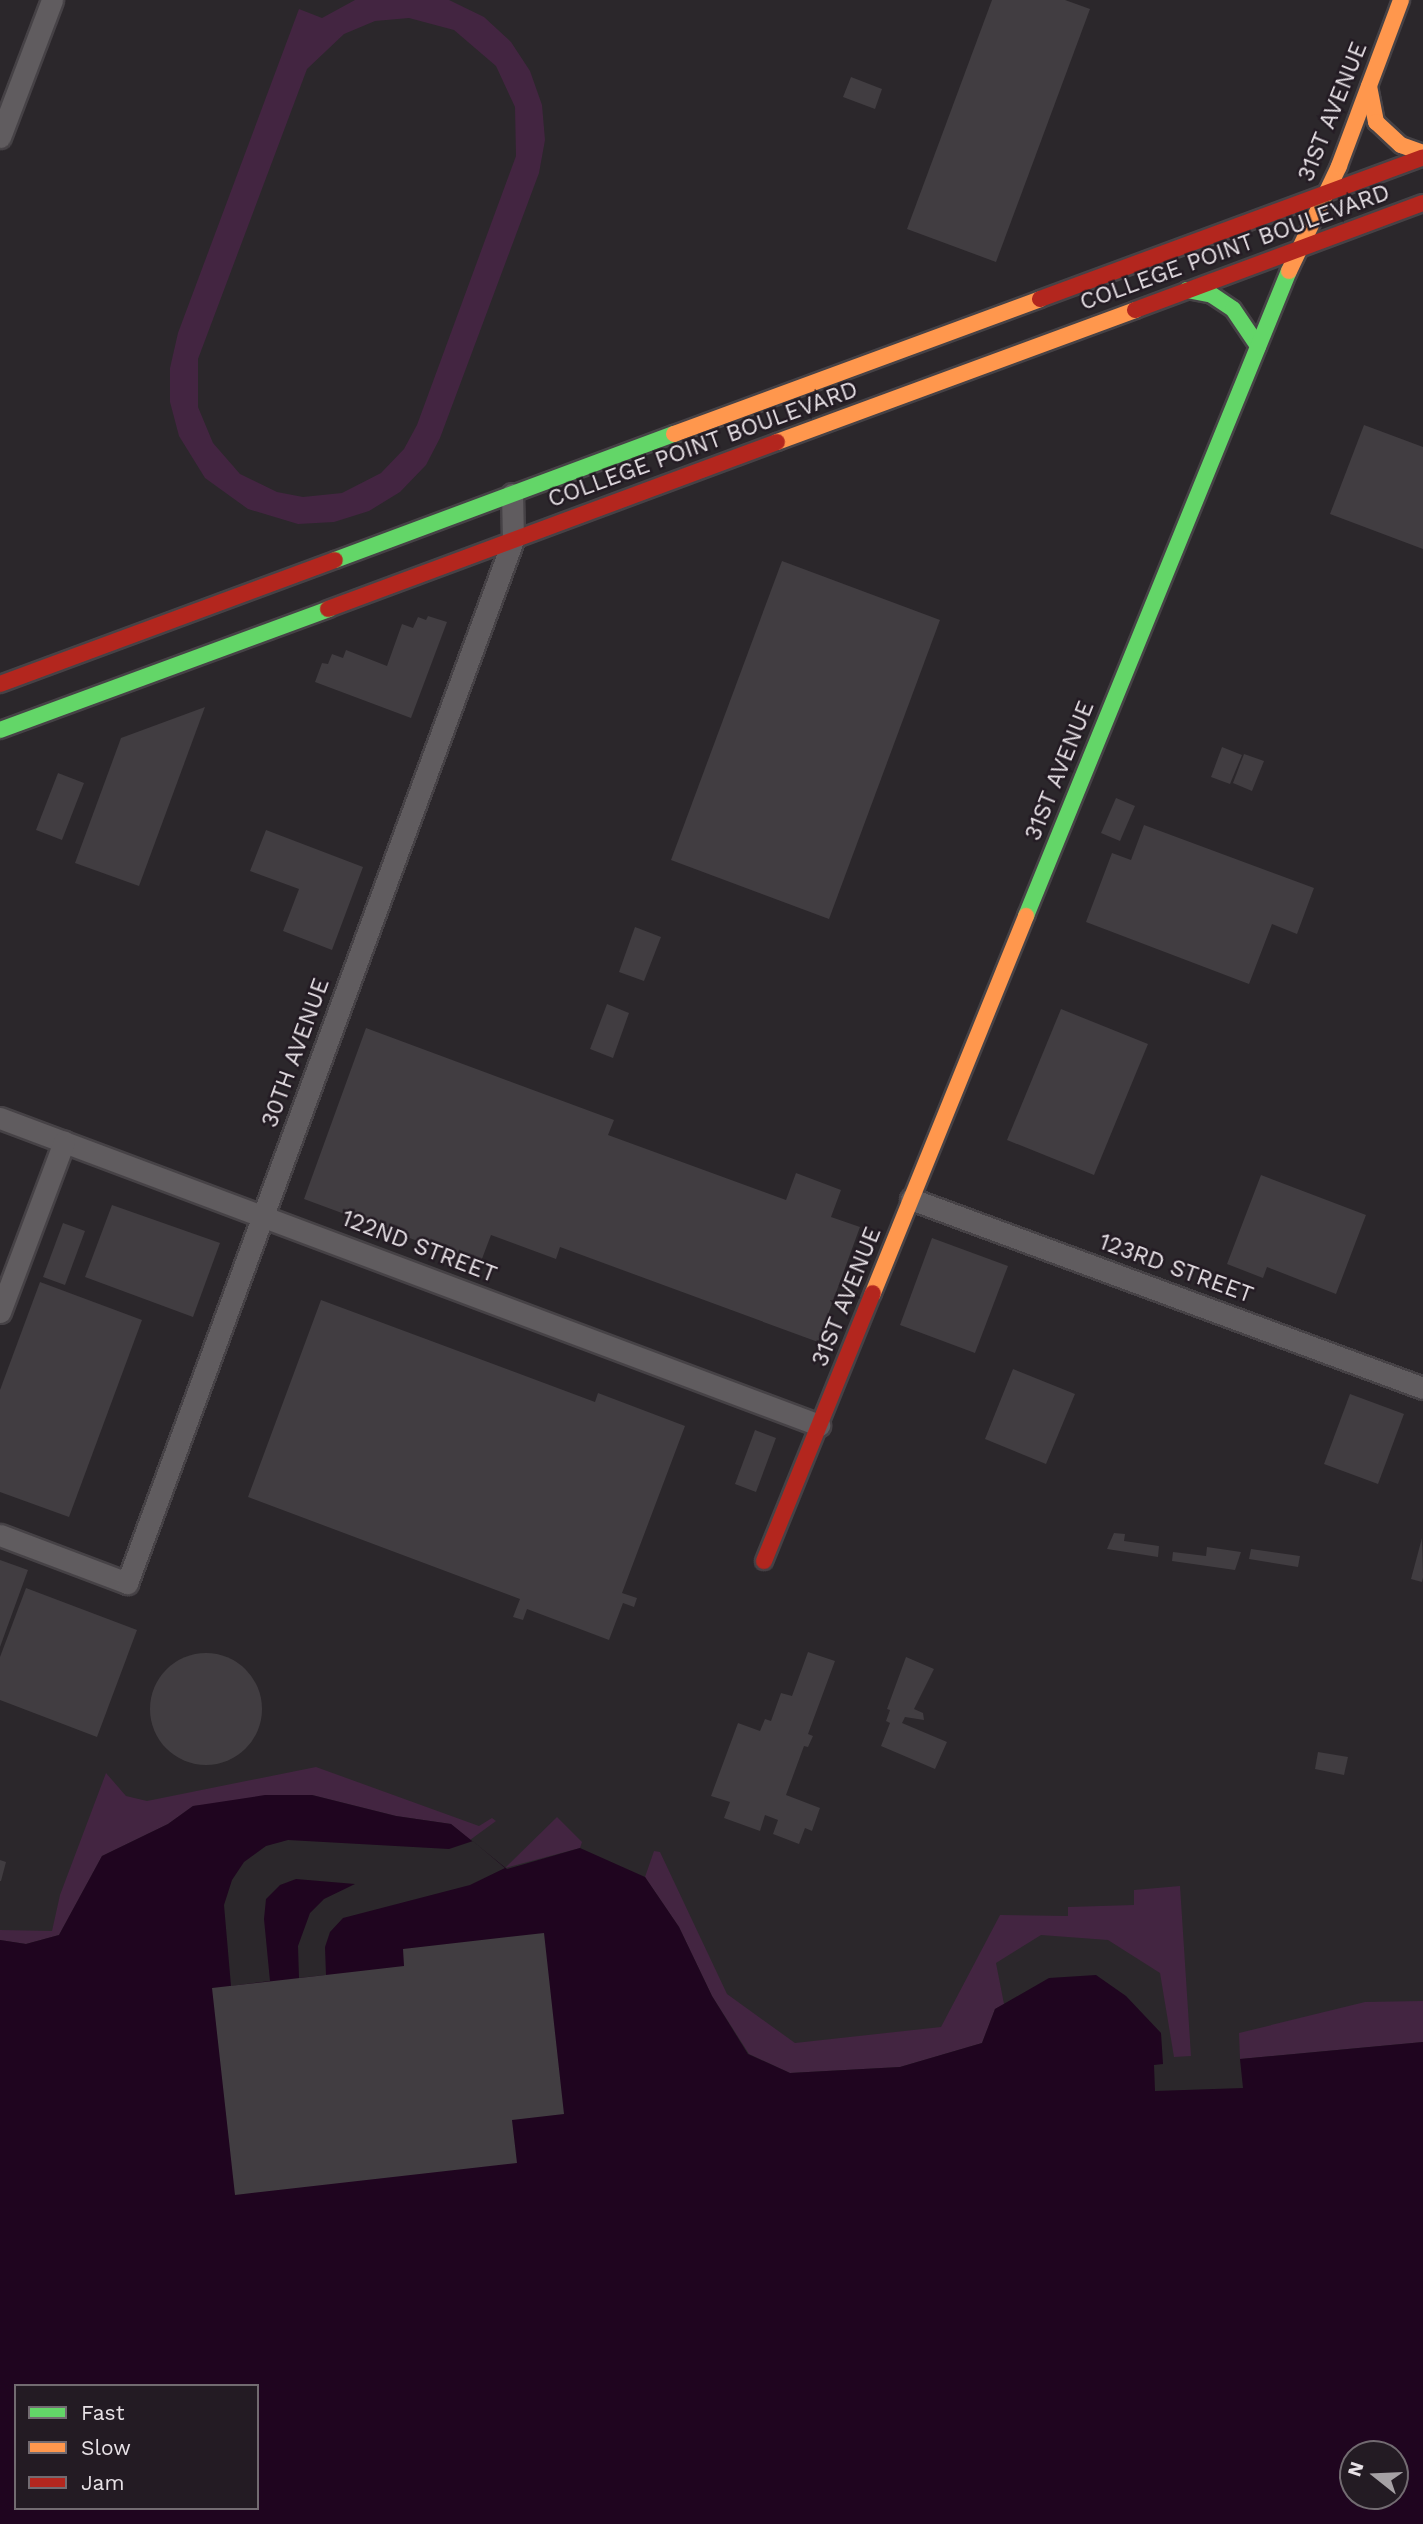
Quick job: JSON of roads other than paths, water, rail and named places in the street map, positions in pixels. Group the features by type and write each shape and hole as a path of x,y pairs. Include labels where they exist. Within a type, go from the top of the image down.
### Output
{"main road":[{"name":"31ST AVENUE","path":"764,1561 1258,346 1326,193 1401,0"},
{"path":"1369,86 1376,122 1401,145 1423,155"},
{"name":"COLLEGE POINT BOULEVARD","path":"0,684 1423,155"},
{"name":"COLLEGE POINT BOULEVARD","path":"0,730 1423,203"},
{"path":"1187,290 1212,295 1233,309 1258,346"}],"street":[{"path":"0,137 52,0"},
{"path":"512,494 513,540"},
{"name":"30TH AVENUE","path":"0,1535 127,1583 513,540"},
{"name":"122ND STREET","path":"0,1118 819,1425"},
{"path":"0,1312 64,1142"},
{"name":"123RD STREET","path":"911,1199 1423,1388"}]}
